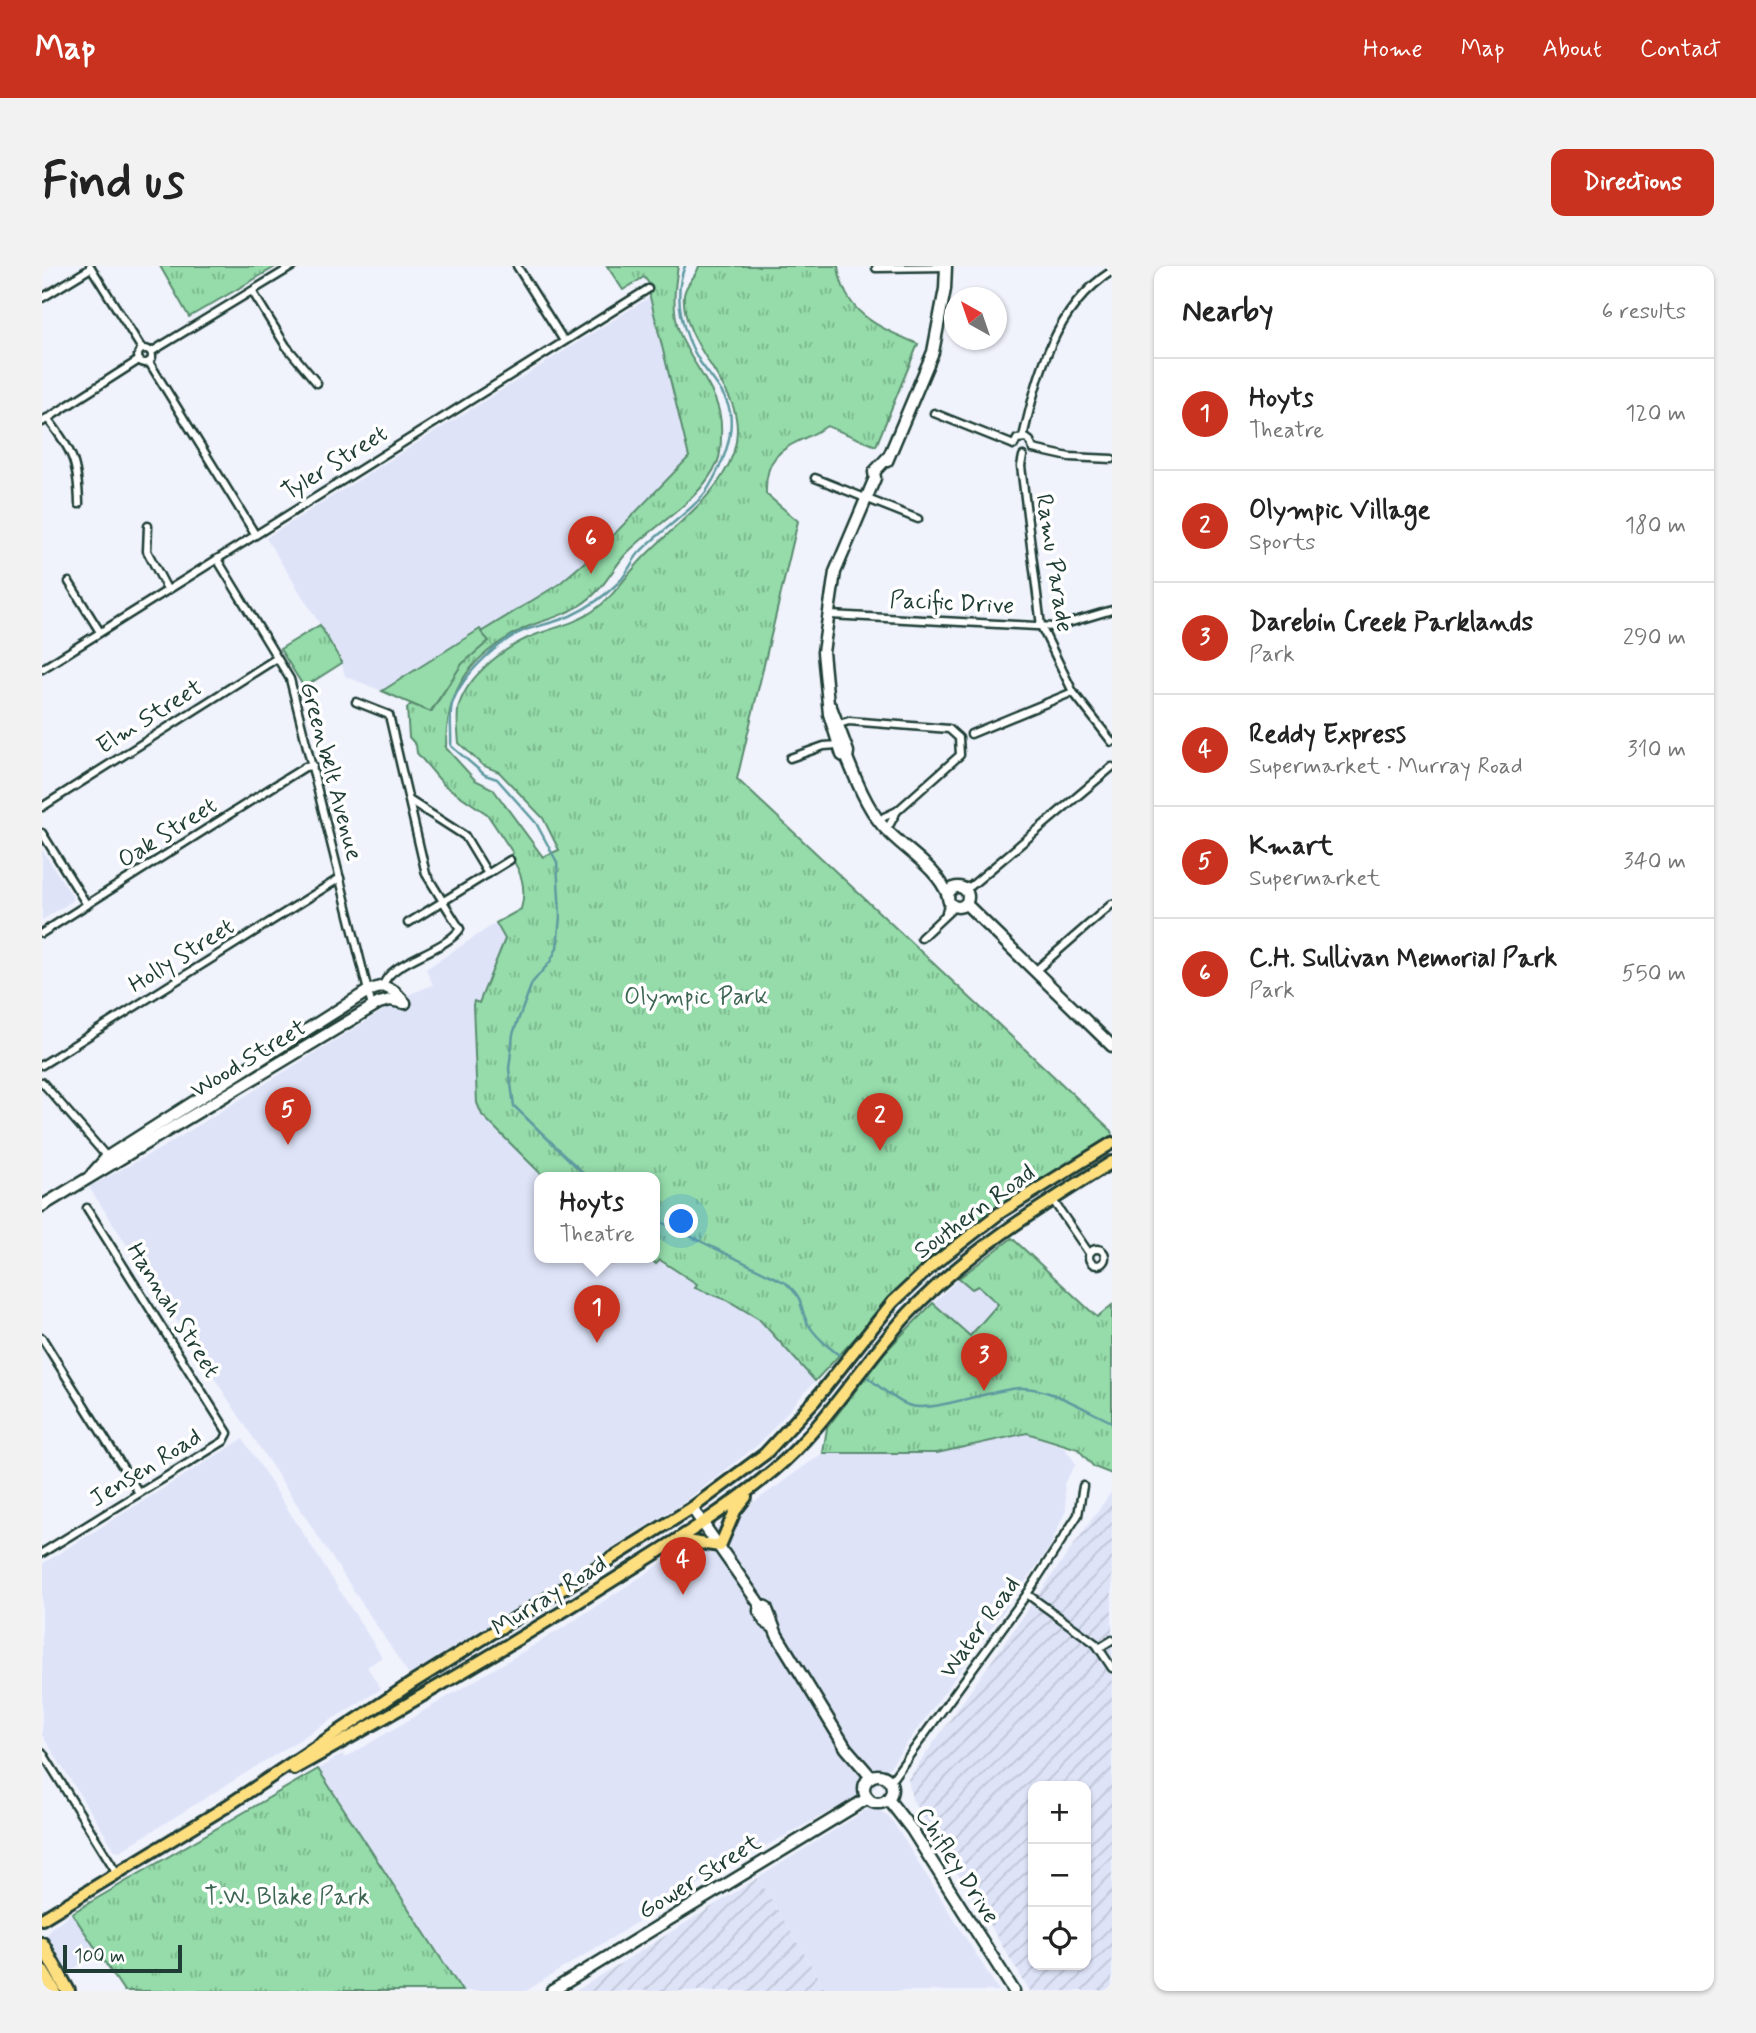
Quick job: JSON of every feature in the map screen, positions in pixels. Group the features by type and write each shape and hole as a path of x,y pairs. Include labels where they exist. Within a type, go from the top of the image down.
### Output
{"highway":[{"path":"42,1944 68,1991"},
{"path":"42,1971 54,1991"}],"main road":[{"name":"Southern Road","path":"846,1361 893,1303 966,1237 1112,1143"},
{"name":"Southern Road","path":"859,1371 875,1350 963,1261 1052,1199 1112,1162"},
{"name":"Murray Road","path":"224,1808 412,1683 692,1508 765,1454 815,1400 846,1361"},
{"name":"Murray Road","path":"42,1919 224,1808 421,1699 704,1523 777,1468 828,1411 859,1371"},
{"path":"815,1400 828,1411"},
{"path":"678,1540 720,1546 735,1511 756,1484"},
{"path":"412,1683 421,1699"}],"street":[{"path":"149,362 152,352 293,266"},
{"path":"517,266 564,341"},
{"path":"876,268 946,266 944,298 936,328 929,338 929,357 888,457 878,465 835,572 823,657 831,707 829,711 847,758 874,810 901,842 936,876 949,904"},
{"path":"42,298 91,267 142,349 152,352"},
{"path":"1014,445 1023,437 1046,357 1060,326 1086,290 1112,271"},
{"name":"Tyler Street","path":"42,669 648,289"},
{"path":"252,291 286,346 317,383"},
{"path":"79,504 78,469 65,442 45,420 139,360 142,349"},
{"path":"139,360 149,362 255,534"},
{"path":"934,413 1014,445 1017,454 1023,456 1032,449"},
{"path":"1023,437 1031,441 1032,449"},
{"path":"1032,449 1069,457 1112,459"},
{"name":"Ramu Parade","path":"1023,456 1021,466 1041,626 1073,692 1112,742"},
{"path":"816,478 918,519"},
{"path":"148,526 147,551 167,589"},
{"name":"Greenbelt Avenue","path":"217,559 290,679 368,992 376,1005"},
{"path":"69,582 100,632"},
{"name":"Pacific Drive","path":"830,615 1055,627 1112,610"},
{"name":"Elm Street","path":"42,807 277,658"},
{"path":"971,734 1073,692"},
{"path":"356,702 389,715 426,874 444,901"},
{"path":"790,758 824,746 840,736 849,721 950,729 959,738 960,755 884,822"},
{"name":"Oak Street","path":"42,933 305,767 313,766"},
{"path":"920,938 964,888 1112,767"},
{"path":"409,800 465,836 488,874"},
{"path":"42,833 87,905"},
{"path":"408,923 510,860"},
{"path":"936,876 964,888"},
{"name":"Holly Street","path":"42,1065 340,878"},
{"path":"964,888 966,904 1112,1046"},
{"name":"Wood Street","path":"42,1206 328,1016 383,986 390,974 457,933 459,924 444,901"},
{"path":"949,904 966,904"},
{"path":"1035,971 1112,904"},
{"path":"376,1005 383,986"},
{"name":"Wood Street","path":"110,1161 376,1005 390,1000 405,1003 394,991 383,986"},
{"path":"328,1016 333,1022 344,1024"},
{"path":"42,1082 110,1161"},
{"path":"1052,1199 1089,1253"},
{"name":"Hannah Street","path":"88,1208 228,1433"},
{"path":"42,1338 139,1493"},
{"name":"Jensen Road","path":"43,1550 224,1441 228,1433"},
{"name":"Water Road","path":"890,1782 1027,1594 1078,1515 1083,1486"},
{"path":"692,1508 760,1605 766,1607 773,1627 846,1748 871,1777"},
{"path":"1027,1594 1099,1648 1112,1668"},
{"path":"1099,1648 1112,1640"},
{"path":"42,1752 117,1873"},
{"path":"880,1775 890,1782 892,1793 888,1799 879,1803 868,1798 865,1785 871,1777 880,1775"},
{"name":"Gower Street","path":"552,1991 868,1798"},
{"name":"Chifley Drive","path":"888,1799 912,1830 1014,1991"}],"shaded area":[{"path":"650,297 676,386 690,457 600,549 559,584 382,691 345,676 340,656 266,538"},
{"path":"42,850 72,896 72,901 42,920"},
{"path":"496,923 505,939 479,1003 472,1013 477,1103 486,1119 539,1172 534,1172 534,1263 656,1264 660,1261 697,1284 696,1289 727,1300 759,1319 815,1381 759,1444 683,1503 409,1675 89,1187 165,1146 408,995 433,985 426,969"},
{"path":"959,1278 972,1289 977,1286 998,1304 969,1336 933,1304"},
{"path":"1027,1433 1064,1447 1076,1464 1064,1483 1066,1510 1048,1550 875,1787 721,1870 526,1991 462,1991 318,1769 342,1754 345,1758 566,1626 750,1505 823,1453 937,1453"},
{"path":"243,1439 382,1657 367,1667 381,1689 120,1851 115,1850 42,1735 42,1564"},
{"path":"1112,1491 1112,1991 1030,1991 912,1799 908,1779"},
{"path":"868,1809 879,1810 891,1819 999,1991 827,1991 758,1878"},
{"path":"758,1878 827,1991 576,1991"},
{"path":"72,1913 99,1952 69,1972 46,1938 50,1929"}],"green space":[{"path":"160,266 277,266 189,317"},
{"name":"Olympic Park","path":"607,266 678,266 674,300 677,325 718,407 721,435 718,461 700,489 625,555 600,588 587,600 566,613 506,638 476,662 465,676 451,708 446,748 475,780 493,789 543,857 559,850 543,818 499,772 482,765 459,743 458,714 464,694 490,662 512,646 579,619 601,605 644,557 695,509 725,472 734,452 737,430 733,406 695,338 685,310 685,291 699,266 838,266 847,296 865,317 918,344 876,446 827,426 784,450 770,466 766,494 798,521 737,779 1112,1131 1112,1138 987,1217 885,1306 815,1381 759,1319 727,1300 695,1288 697,1284 660,1260 660,1172 539,1172 482,1115 477,1103 473,1005 474,1001 479,1003 505,939 496,923 521,909 523,887 520,874 510,855 513,853 487,814 444,785 417,753 416,745 409,737 407,708 411,704 431,712 462,664 489,641 481,632 559,584 600,549 689,457 650,297 651,286 644,277 623,290"},
{"path":"320,625 342,663 304,687 280,649"},
{"path":"480,629 489,641 462,665 430,712 382,691"},
{"path":"1012,1238 1097,1317 1112,1305 1112,1474 1094,1467 1078,1449 1027,1433 937,1453 823,1453 827,1428 885,1352 933,1303 970,1336 998,1304 978,1286 972,1289 959,1278"},
{"name":"T.W. Blake Park","path":"318,1769 462,1991 124,1991 72,1913"}],"waterway":[{"path":"582,1172 514,1106 509,1069 513,1034 532,983 550,962 557,948 560,916 557,862 536,823 497,779 485,775 451,746 451,708 457,692 474,668 510,638 570,616 607,593 621,580 639,553 696,503 714,478 729,441 730,412 722,392 694,351 684,327 679,290 685,266"},
{"path":"660,1221 786,1283 799,1298 804,1315 814,1333 844,1359"},
{"path":"863,1374 908,1405 919,1407 946,1404 1020,1388 1055,1395 1112,1422"}],"place":[{"name":"C.H. Sullivan Memorial Park","path":"591,574"},
{"name":"Kmart","path":"288,1145"},
{"name":"Olympic Village","path":"880,1151"},
{"name":"Hoyts","path":"597,1343"},
{"name":"Darebin Creek Parklands","path":"984,1391"},
{"name":"Reddy Express","path":"683,1595"}]}
